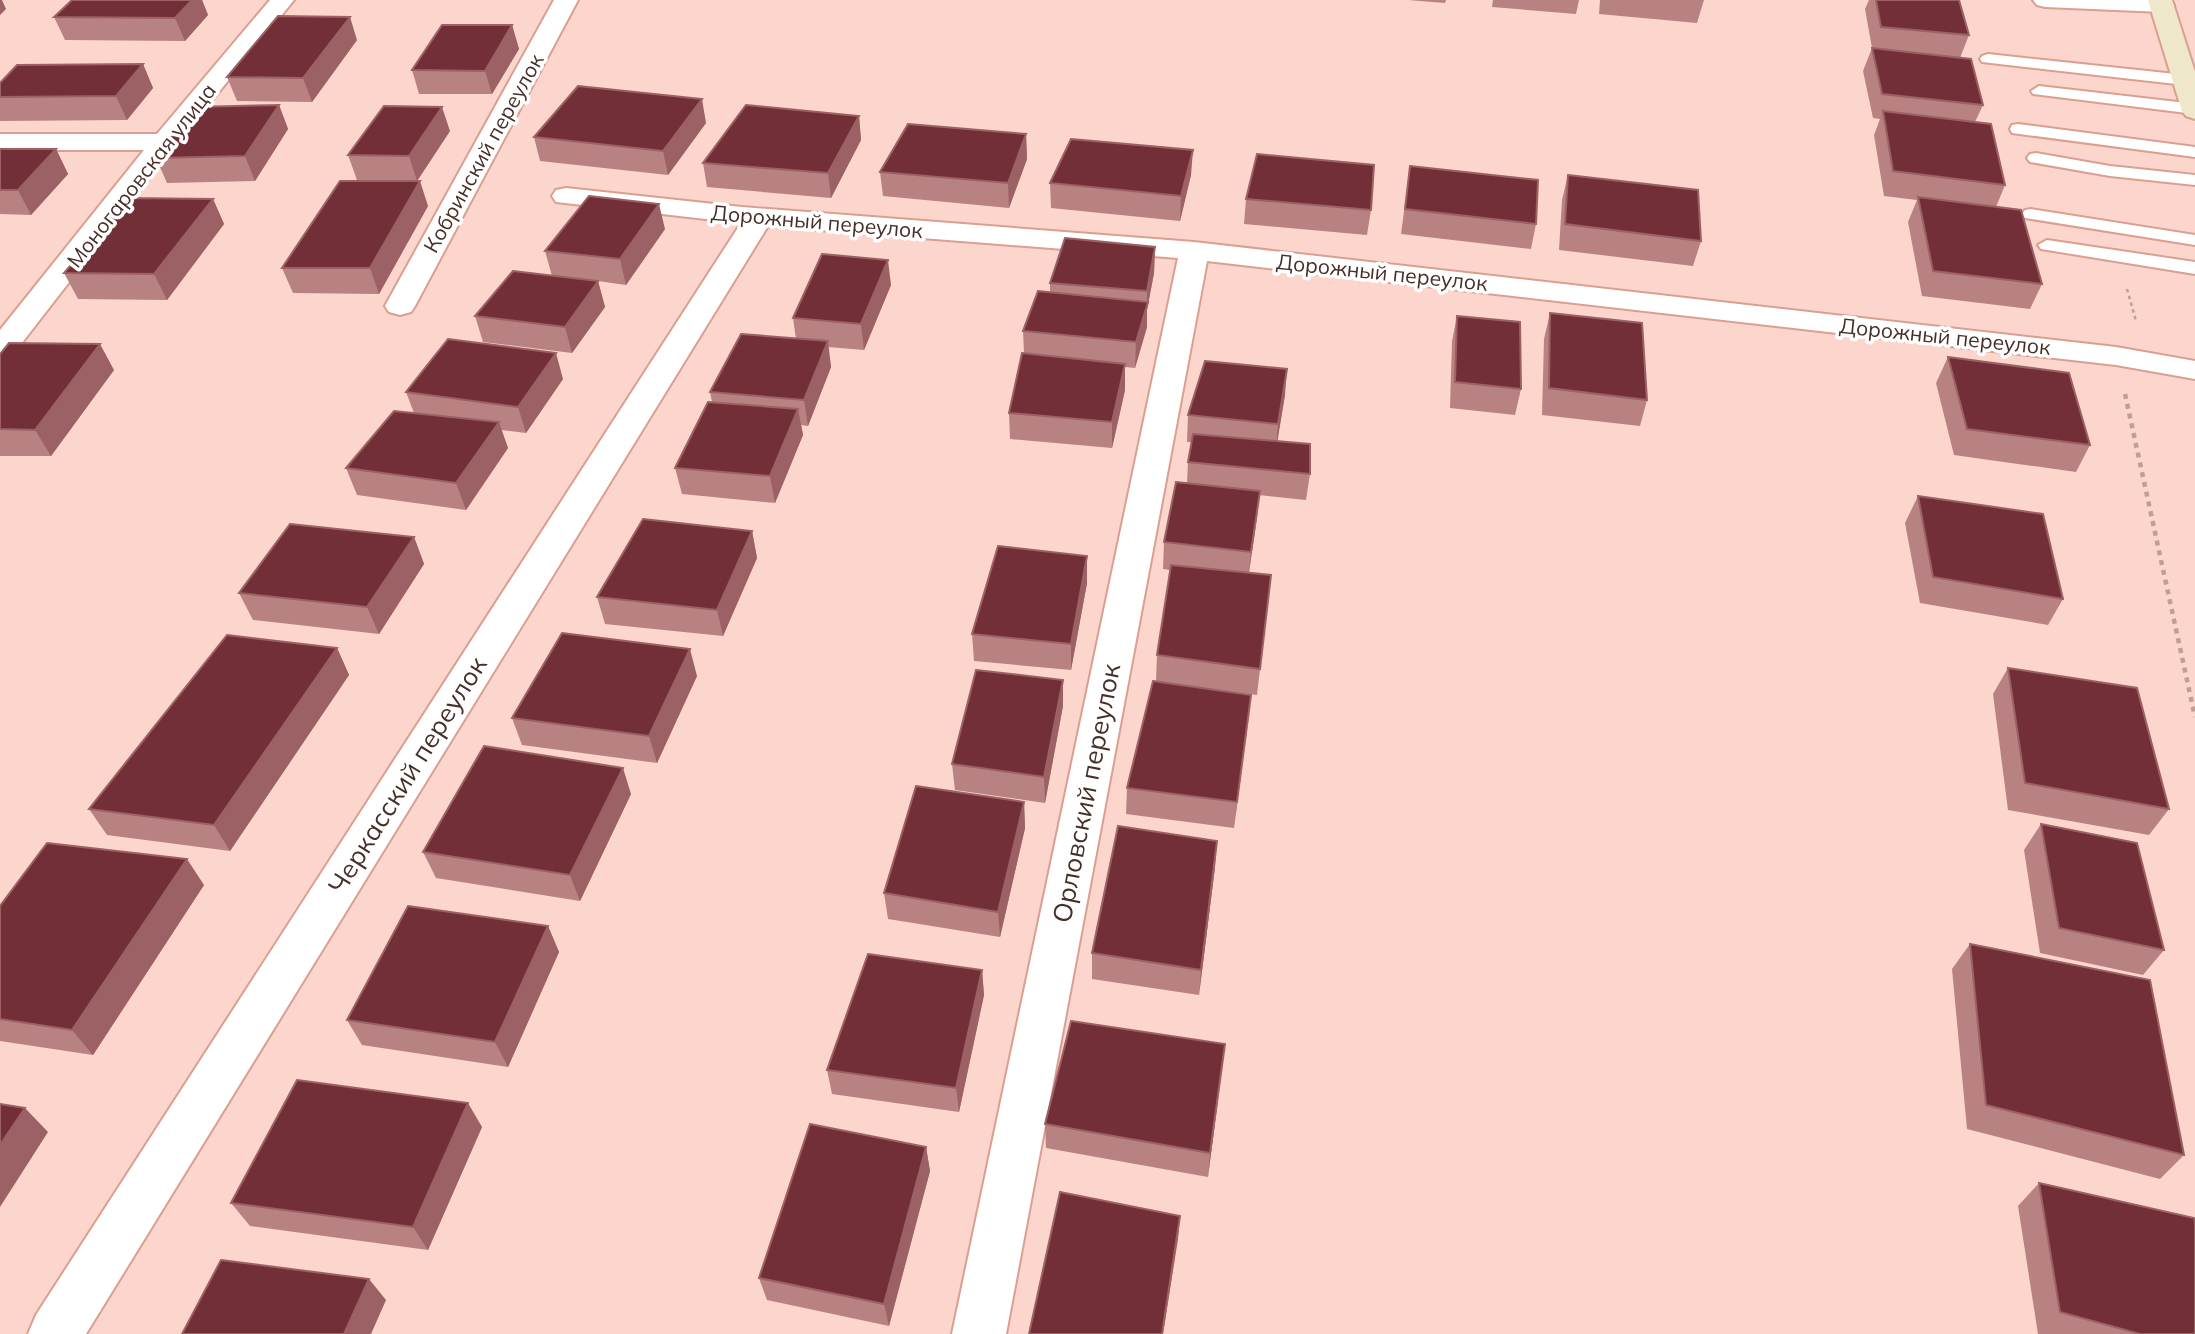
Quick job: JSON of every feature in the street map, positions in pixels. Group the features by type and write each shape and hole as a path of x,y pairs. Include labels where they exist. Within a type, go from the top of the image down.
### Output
{"main road":[{"path":"2161,2 2195,110"}],"street":[{"name":"Моногаровская улица","path":"0,350 164,142 282,0"},
{"name":"Кобринский переулок","path":"400,306 566,0"},
{"path":"2045,0 2161,2"},
{"path":"0,142 164,142"},
{"name":"Дорожный переулок","path":"566,196 759,217 1194,251 2116,356 2195,370"},
{"name":"Черкасский переулок","path":"55,1334 759,217"},
{"name":"Орловский переулок","path":"979,1334 1194,251"}],"lane":[{"path":"1988,59 2185,80"},
{"path":"2039,91 2195,110"},
{"path":"2018,130 2195,152"},
{"path":"2036,158 2110,171 2195,180"},
{"path":"2032,214 2195,240"},
{"path":"2048,245 2195,268"}],"path":[{"path":"2116,356 2195,717"}],"building":[{"path":"72,0 192,0 175,18 54,17"},
{"path":"1876,0 1959,0 1969,35 1881,27"},
{"path":"278,16 350,17 303,78 227,77"},
{"path":"442,25 512,25 485,71 412,70"},
{"path":"1872,48 1971,59 1983,105 1882,94"},
{"path":"143,64 116,96 0,97 0,83 17,65"},
{"path":"578,86 702,99 663,151 534,137"},
{"path":"279,105 245,156 156,158 194,107"},
{"path":"746,105 859,116 828,173 703,163"},
{"path":"384,106 442,107 409,156 348,155"},
{"path":"1883,111 1991,124 2005,185 1893,171"},
{"path":"908,124 1026,134 1008,183 880,172"},
{"path":"1071,139 1193,150 1181,196 1050,183"},
{"path":"0,149 56,149 18,190 0,190"},
{"path":"1257,154 1374,165 1371,210 1246,199"},
{"path":"1410,166 1538,180 1536,224 1405,209"},
{"path":"1568,175 1698,190 1701,241 1565,224"},
{"path":"340,181 420,181 370,268 282,268"},
{"path":"589,196 659,204 620,259 545,251"},
{"path":"1918,197 2021,210 2042,284 1933,271"},
{"path":"128,198 213,199 154,274 64,273"},
{"path":"1065,238 1155,247 1147,291 1050,283"},
{"path":"822,254 888,260 861,324 793,318"},
{"path":"513,271 598,281 565,327 475,316"},
{"path":"1038,291 1148,302 1136,342 1023,331"},
{"path":"1550,313 1642,323 1647,400 1549,388"},
{"path":"1457,316 1520,322 1521,389 1455,382"},
{"path":"741,334 828,341 804,400 710,392"},
{"path":"448,339 556,353 518,407 406,392"},
{"path":"9,343 100,344 35,430 0,429 0,354"},
{"path":"1022,353 1125,364 1112,422 1009,413"},
{"path":"1948,357 2069,373 2090,445 1967,429"},
{"path":"1205,361 1287,369 1278,424 1188,415"},
{"path":"708,402 798,409 770,476 675,468"},
{"path":"394,411 499,422 456,483 346,468"},
{"path":"1193,434 1310,444 1310,474 1188,462"},
{"path":"1176,482 1260,491 1251,552 1164,542"},
{"path":"1918,496 2043,514 2063,599 1933,577"},
{"path":"643,519 752,531 717,610 597,597"},
{"path":"290,524 414,537 367,607 239,593"},
{"path":"998,546 1087,556 1071,644 972,634"},
{"path":"1171,565 1271,575 1260,669 1157,655"},
{"path":"562,633 690,649 649,736 512,718"},
{"path":"227,635 337,648 214,825 89,809"},
{"path":"2008,668 2137,688 2169,809 2025,783"},
{"path":"976,670 1063,680 1044,777 952,764"},
{"path":"1153,681 1251,695 1237,802 1127,788"},
{"path":"484,746 623,768 570,875 423,852"},
{"path":"916,786 1024,802 998,912 884,893"},
{"path":"2041,824 2137,843 2164,950 2059,928"},
{"path":"1118,826 1217,841 1201,970 1092,953"},
{"path":"47,843 187,859 72,1030 0,1019 0,906"},
{"path":"408,906 548,926 495,1042 347,1020"},
{"path":"1970,944 2150,980 2184,1155 1986,1105"},
{"path":"868,954 982,970 956,1088 827,1070"},
{"path":"1071,1021 1225,1044 1210,1153 1045,1124"},
{"path":"297,1080 468,1103 413,1227 231,1203"},
{"path":"0,1104 25,1108 0,1145"},
{"path":"810,1124 926,1147 884,1304 759,1278"},
{"path":"2039,1183 2194,1218 2195,1334 2140,1334 2060,1312"},
{"path":"1060,1192 1180,1216 1162,1334 1029,1334"},
{"path":"221,1260 369,1279 344,1334 182,1334"}]}
